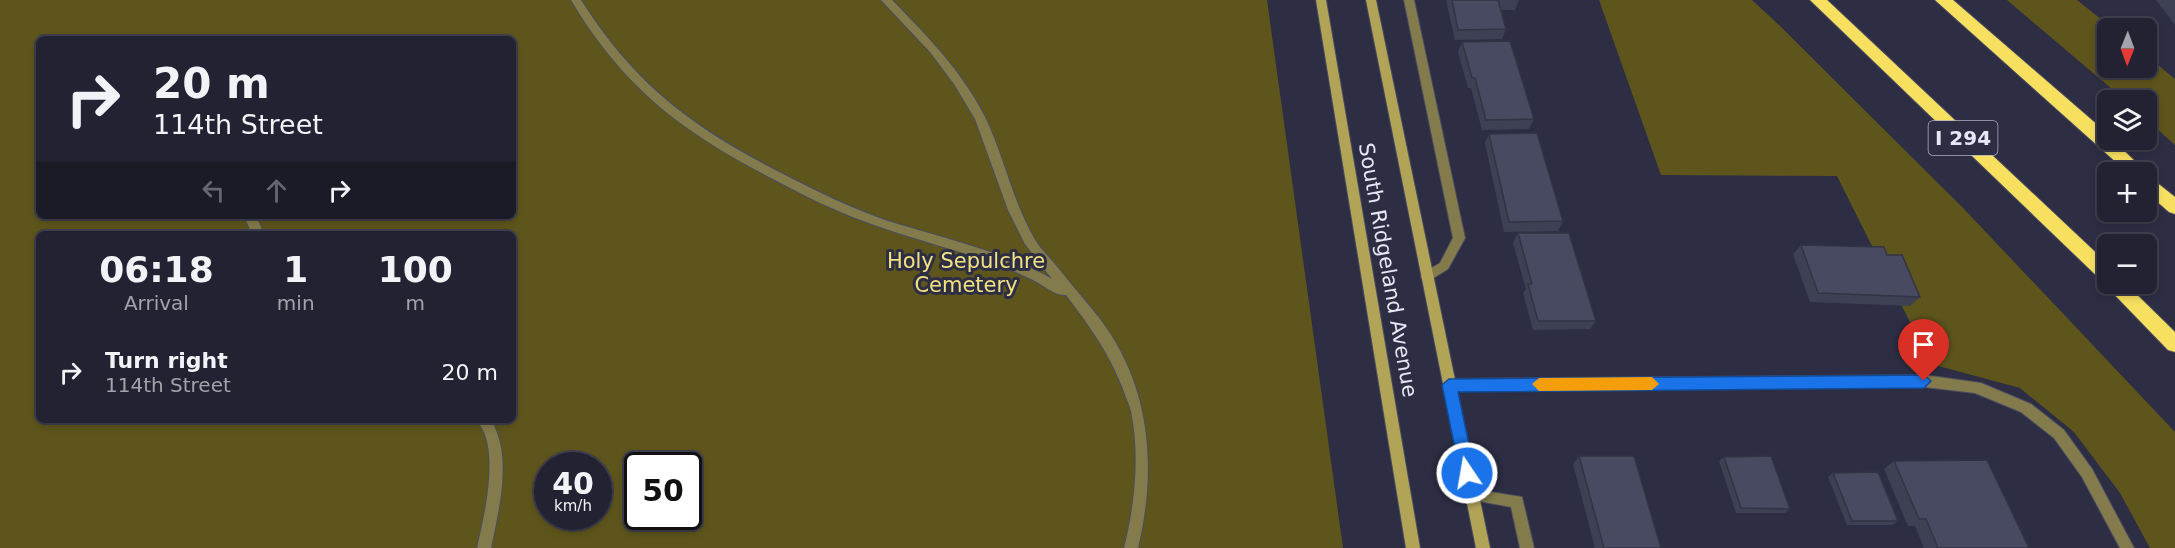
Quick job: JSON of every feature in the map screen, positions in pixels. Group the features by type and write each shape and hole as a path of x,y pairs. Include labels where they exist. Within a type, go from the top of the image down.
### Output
{"highway":[{"name":"I 294","path":"1818,0 2097,266"},
{"path":"1943,0 2055,96 2127,162"},
{"path":"2157,191 2175,207"},
{"path":"2125,294 2175,344"}],"main road":[{"name":"South Ridgeland Avenue","path":"1321,0 1413,548"},
{"name":"South Ridgeland Avenue","path":"1371,0 1482,548"}],"street":[{"path":"576,0 625,70 656,100 725,150 835,205 882,223 986,254 1032,272 1070,294"},
{"path":"886,0 927,42 958,81 980,118 1014,210 1031,244 1097,325 1114,354 1137,411 1142,461 1138,519 1131,548"},
{"name":"South Ridgeland Avenue","path":"1409,0 1459,238 1444,266 1427,277"},
{"path":"1449,385 1924,381 1976,387 2026,408 2059,434 2087,473 2127,548"},
{"path":"484,548 493,506 496,463 486,423"},
{"path":"1472,495 1517,501 1527,548"}],"green space":[{"name":"Holy Sepulchre Cemetery","path":"0,0 1267,0 1343,548 0,548"},
{"path":"1599,0 1752,0 1780,26 1964,209 2175,432 2175,548 2150,548 2120,493 2074,432 2020,388 1931,364 1837,176 1661,175"},
{"path":"2007,0 2077,0 2100,18 2097,18 2097,76"},
{"path":"2157,64 2175,79 2175,145 2157,129 2157,90 2113,90 2099,78 2157,78"}],"building":[{"path":"1452,0 1498,0 1506,29 1458,30"},
{"path":"1510,41 1534,119 1486,120 1475,78 1472,78 1462,42"},
{"path":"1537,133 1563,221 1509,222 1489,134"},
{"path":"1518,233 1569,233 1596,321 1538,321 1528,284 1532,284"},
{"path":"1801,245 1884,247 1887,255 1902,255 1920,297 1818,293"},
{"path":"1579,456 1634,456 1661,548 1604,548"},
{"path":"1771,456 1790,509 1741,508 1724,457"},
{"path":"1987,460 2029,548 1938,548 1926,519 1919,519 1894,461"},
{"path":"1878,472 1898,521 1852,521 1833,473"}],"slow traffic":[{"path":"1539,384 1652,384"}],"route":[{"path":"1467,473 1449,385 1924,381"}]}
